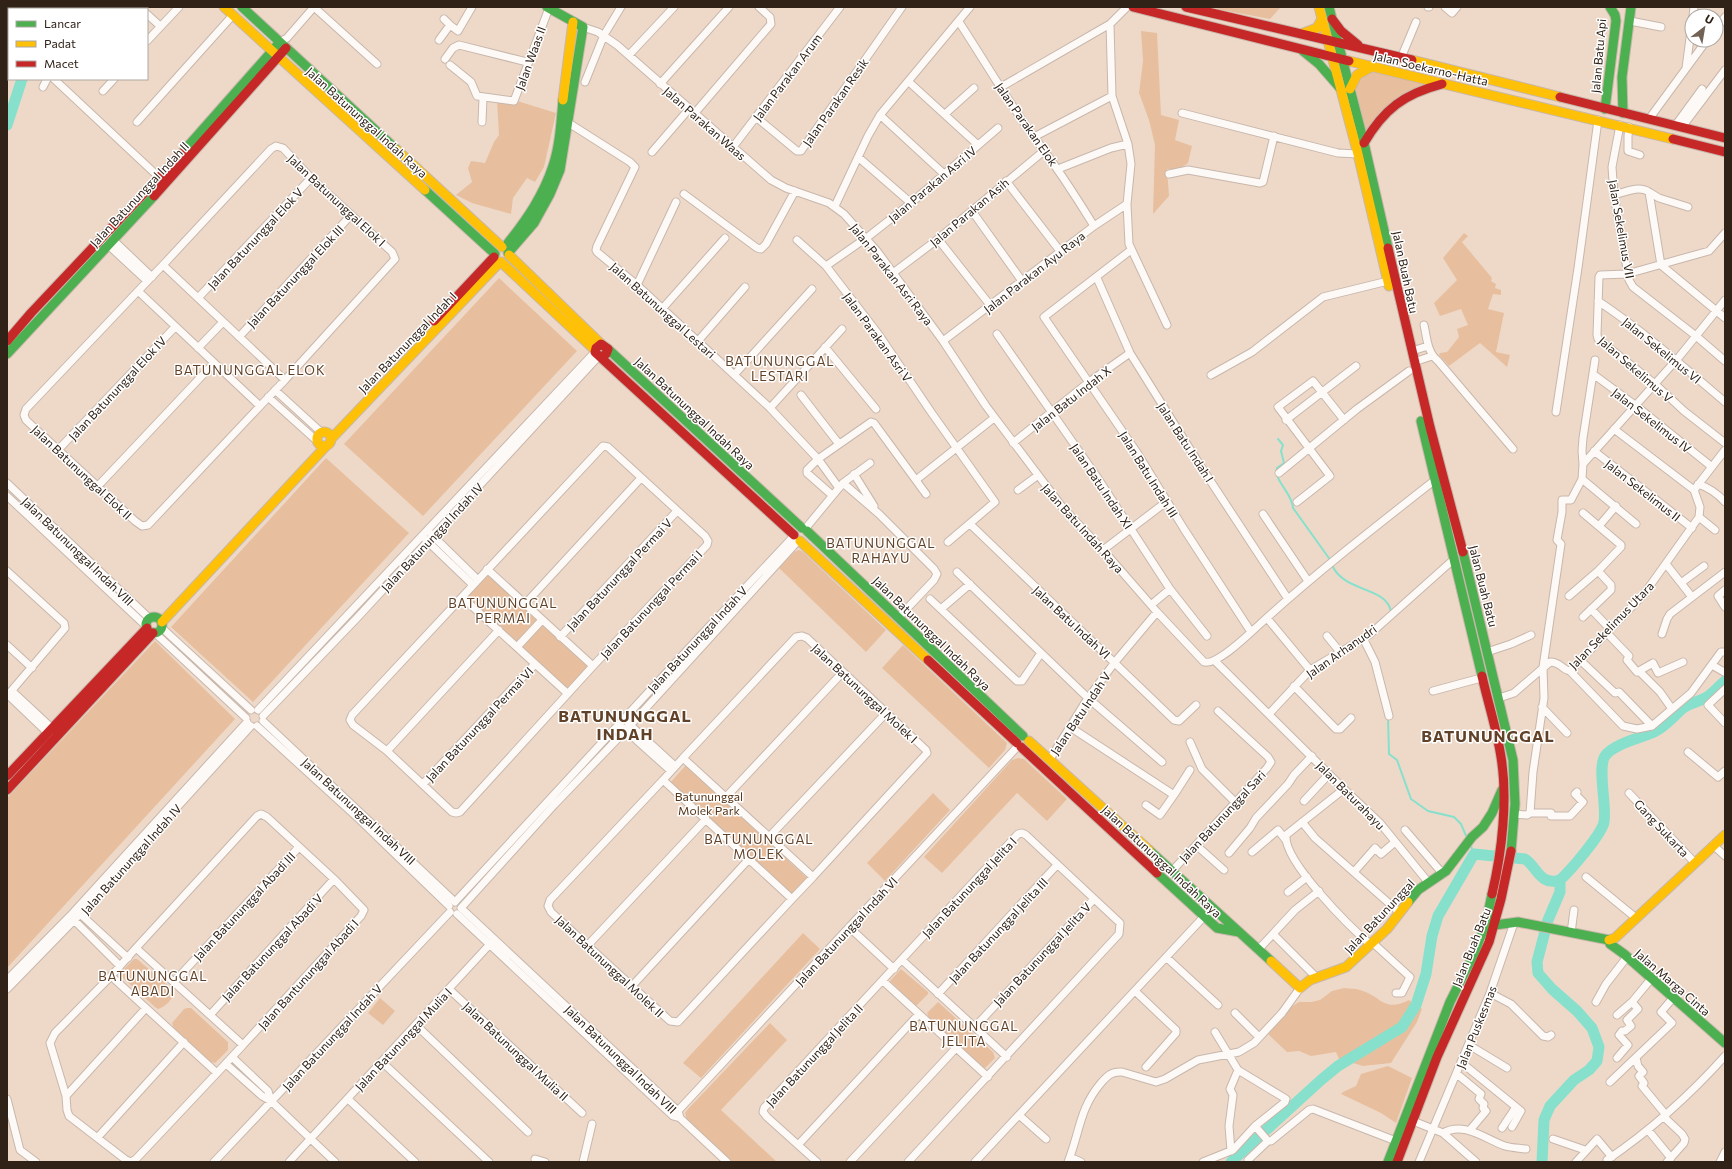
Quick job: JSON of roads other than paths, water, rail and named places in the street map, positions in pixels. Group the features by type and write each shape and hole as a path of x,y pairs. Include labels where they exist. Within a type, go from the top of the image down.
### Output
{"main road":[{"name":"Jalan Batununggal Indah Raya","path":"224,7 600,351 804,529 899,617 1022,742 1054,753 1172,870 1300,988"},
{"name":"Jalan Batununggal Indah Raya","path":"242,7 284,43 506,251 600,351 797,538 1022,742 1204,916 1217,928 1239,932"},
{"name":"Jalan Soekarno-Hatta","path":"1133,7 1343,60 1625,126 1725,152"},
{"name":"Jalan Soekarno-Hatta","path":"1186,7 1338,42 1725,138"},
{"name":"Jalan Buah Batu","path":"1319,7 1391,286 1412,351 1430,427 1479,615 1513,760 1516,782 1512,836 1507,865 1509,916 1494,925 1489,942 1437,1057 1413,1121 1393,1161"},
{"name":"Jalan Buah Batu","path":"1329,7 1364,143 1391,286 1409,371 1501,757 1504,787 1494,889 1486,922 1450,1002 1396,1140 1393,1161"},
{"name":"Jalan Batu Api","path":"1605,109 1616,21 1615,15 1610,7"},
{"path":"1623,113 1622,77 1631,7"},
{"path":"506,251 496,249 498,259 506,260 506,251 527,220 547,181 555,158 583,27 548,8"},
{"path":"1301,34 1317,28 1322,19"},
{"path":"1332,19 1346,36 1363,49"},
{"path":"564,119 573,22"},
{"name":"Jalan Batununggal Indah II","path":"7,354 108,239 163,181 284,43"},
{"path":"1298,48 1319,64 1340,88"},
{"path":"1350,89 1357,75 1371,66"},
{"path":"1364,143 1375,124 1398,101 1415,92 1446,84"},
{"name":"Jalan Batununggal Indah II","path":"7,341 31,313 108,239"},
{"name":"Jalan Batununggal Indah I","path":"53,734 154,626 324,439 498,259"},
{"path":"797,538 796,529 804,529"},
{"path":"1468,618 1479,615"},
{"path":"7,776 53,734"},
{"path":"7,790 53,734"},
{"name":"Jalan Batununggal","path":"1300,988 1305,983 1346,968 1372,944 1400,913 1418,890 1428,882 1443,874 1469,840 1483,827 1492,813 1504,787"},
{"path":"1483,827 1490,826 1501,829"},
{"path":"1494,925 1509,916 1552,930 1613,942 1636,918 1725,835"},
{"name":"Jalan Marga Cinta","path":"1613,942 1625,955 1673,998 1723,1038"}],"street":[{"path":"148,40 179,7"},
{"path":"284,43 314,7 377,64"},
{"path":"444,19 458,32 472,7"},
{"path":"585,82 604,36 621,7"},
{"path":"629,56 674,7"},
{"path":"660,84 729,7"},
{"path":"652,152 692,111 771,24 770,17 759,7"},
{"name":"Jalan Parakan Arum","path":"733,147 840,7"},
{"name":"Jalan Parakan Resik","path":"756,117 797,151 801,151 902,7"},
{"path":"835,206 880,115 970,7"},
{"path":"1445,7 1452,12 1457,7"},
{"name":"Jalan Waas II","path":"483,98 514,100 548,8"},
{"path":"1001,87 1110,24 1125,9"},
{"path":"148,15 160,26"},
{"path":"137,122 233,15"},
{"path":"1630,21 1661,26"},
{"name":"Jalan Parakan Elok","path":"959,22 1034,137 1058,169 1094,226"},
{"path":"1401,58 1416,22"},
{"path":"1110,24 1112,96 1128,144 1131,164 1127,204 1129,244 1167,325"},
{"path":"440,40 450,25"},
{"name":"Jalan Parakan Waas","path":"583,27 598,32 629,56 774,182 835,206"},
{"path":"445,59 453,48 459,45 484,50 527,62"},
{"path":"1686,68 1689,48"},
{"path":"1649,119 1701,48"},
{"path":"450,65 471,82 477,96 483,98 482,122"},
{"path":"1678,127 1725,70"},
{"path":"43,87 46,80"},
{"path":"55,80 163,181"},
{"path":"103,91 113,80"},
{"path":"909,82 978,145"},
{"path":"945,114 974,88"},
{"path":"1678,127 1702,89"},
{"path":"1034,137 1112,96"},
{"path":"1182,113 1338,153 1358,154"},
{"path":"880,115 944,174"},
{"name":"Jalan Batununggal Lestari","path":"564,119 630,162 635,167 634,172 600,240 596,250 597,252 637,285 770,408 841,485 879,514"},
{"path":"1556,412 1578,268 1598,120"},
{"path":"1625,126 1628,136 1628,151 1640,155"},
{"name":"Jalan Sekelimus VII","path":"1625,126 1612,167 1614,195 1627,274 1633,287 1696,336 1725,361"},
{"name":"Jalan Parakan Asri IV","path":"866,238 911,203 998,128"},
{"path":"1169,174 1188,170 1257,183 1262,182 1274,136"},
{"path":"1058,169 1111,148 1128,144"},
{"name":"Jalan Batununggal Elok I","path":"163,265 271,149 276,146 283,148 311,178 392,252 395,259 285,380"},
{"name":"Jalan Parakan Asih","path":"893,273 938,239 1006,180 1045,150"},
{"path":"858,157 911,203"},
{"name":"Jalan Batununggal Elok V","path":"198,298 311,178"},
{"path":"1006,180 1060,251"},
{"path":"1614,195 1630,190 1643,189 1659,198 1688,207"},
{"path":"684,194 757,248 761,249 766,244 795,191"},
{"path":"1649,192 1661,265 1725,318"},
{"path":"637,285 676,202"},
{"name":"Jalan Parakan Ayu Raya","path":"943,341 1060,251 1127,204"},
{"name":"Jalan Parakan Asri Raya","path":"835,206 866,238 893,273 943,341 973,387"},
{"path":"972,211 1022,281"},
{"name":"Jalan Batununggal Elok III","path":"239,337 351,215"},
{"path":"1627,274 1709,252 1725,232"},
{"path":"662,309 725,238"},
{"path":"826,266 866,238"},
{"path":"108,239 150,279"},
{"path":"938,239 990,305"},
{"name":"Jalan Parakan Asri V","path":"796,240 826,266 879,335 956,448"},
{"path":"1097,278 1131,250"},
{"path":"138,291 260,406 285,380 163,265"},
{"name":"Jalan Batununggal Elok II","path":"163,265 26,409 24,415 26,420 134,521 142,526 148,525 260,406"},
{"name":"Jalan Sekelimus V","path":"1627,274 1600,276 1596,338 1655,384 1684,411 1725,443"},
{"name":"Jalan Batu Indah III","path":"1097,278 1044,318 1138,454 1166,502 1251,632"},
{"name":"Jalan Batu Indah I","path":"1097,278 1130,354 1198,462 1288,599"},
{"path":"1211,375 1252,352 1323,297 1391,286"},
{"path":"698,341 746,287"},
{"path":"734,375 812,289"},
{"path":"1583,464 1676,360 1725,300"},
{"name":"Jalan Sekelimus VI","path":"1598,301 1676,360 1725,402"},
{"path":"198,348 223,322"},
{"path":"1424,325 1428,346 1432,356 1438,361 1513,449"},
{"name":"Jalan Batununggal Elok IV","path":"58,450 176,327"},
{"path":"770,408 842,329"},
{"name":"Jalan Batu Indah XI","path":"997,334 1052,412 1170,589 1207,636"},
{"path":"1412,351 1428,346"},
{"path":"826,347 876,409"},
{"name":"Jalan Batununggal Indah IV","path":"7,980 78,912 250,723 254,710 427,536 600,351"},
{"name":"Jalan Batu Indah X","path":"1013,444 1089,382 1130,354"},
{"path":"1414,362 1432,356"},
{"path":"1530,813 1533,772 1542,707 1543,667 1561,544 1557,540 1562,512 1562,500 1571,500 1582,477 1583,438 1595,360"},
{"path":"97,487 214,363"},
{"path":"1286,420 1356,366"},
{"path":"1279,473 1344,420 1409,371"},
{"name":"Jalan Sekelimus IV","path":"1592,374 1635,405 1712,467"},
{"path":"1298,502 1330,476 1286,420 1278,408 1279,406 1312,382 1315,382 1344,420"},
{"name":"Jalan Batu Indah Raya","path":"973,387 1013,444 1063,508 1204,662 1208,663 1215,661"},
{"path":"275,390 324,439"},
{"path":"801,395 839,444"},
{"path":"268,397 324,439"},
{"path":"916,480 994,418"},
{"path":"829,498 807,473 807,470 818,459 839,444 868,424 874,423 926,494"},
{"path":"1614,429 1694,490 1700,508 1699,517 1715,530"},
{"name":"Jalan Batununggal Permai I","path":"487,569 603,446 608,447 708,540 707,545 593,666"},
{"path":"948,542 995,502 956,448"},
{"path":"1694,490 1725,450"},
{"name":"Jalan Sekelimus II","path":"1594,451 1692,528"},
{"path":"1718,459 1725,463"},
{"path":"804,529 841,485 870,463"},
{"path":"854,474 879,514 934,569 937,574 934,580 899,617"},
{"path":"1018,490 1037,476"},
{"path":"1582,477 1636,524"},
{"path":"525,604 641,478"},
{"path":"1215,661 1251,632 1308,581 1434,480"},
{"name":"Jalan Batununggal Indah VIII","path":"7,483 154,626 250,723 361,817"},
{"path":"1698,484 1708,487 1718,494 1725,502"},
{"name":"Jalan Batununggal Indah VIII","path":"7,496 154,626 263,718 454,908 489,946 677,1115"},
{"path":"1103,550 1166,502"},
{"path":"1599,526 1616,506"},
{"name":"Jalan Batununggal Permai V","path":"560,637 677,511"},
{"path":"1569,596 1598,571 1621,547 1621,545 1583,513"},
{"path":"1263,514 1308,581"},
{"name":"Jalan Sekelimus Utara","path":"1543,667 1550,662 1555,662 1560,664 1567,671 1570,671 1644,594 1699,517"},
{"name":"Jalan Batu Indah VI","path":"970,524 1174,720 1179,721 1196,705"},
{"path":"427,536 475,582"},
{"name":"Jalan Batununggal Indah IV","path":"250,723 263,718 357,618 427,536"},
{"name":"Jalan Batununggal Indah V","path":"552,803 621,721 797,538"},
{"name":"Jalan Batununggal Indah V","path":"214,1162 552,803 629,728 797,538"},
{"name":"Jalan Arhanudri","path":"1269,714 1310,670 1363,638 1453,560"},
{"path":"1666,564 1692,597"},
{"path":"1681,583 1704,566"},
{"path":"487,569 593,666 460,812 456,813 452,812 387,751 353,725 350,720 352,715 475,582 487,569"},
{"path":"7,571 64,623 65,628 63,633 8,694 53,734"},
{"path":"1583,617 1611,590 1612,587 1598,571"},
{"path":"957,572 1088,698 1162,762"},
{"path":"1662,634 1667,618 1670,614 1725,572"},
{"path":"941,609 970,584"},
{"path":"1151,605 1170,589"},
{"path":"1725,590 1718,596 1725,607"},
{"path":"462,596 567,694"},
{"path":"930,599 1017,682 1022,681 1041,653"},
{"path":"1591,609 1629,656 1627,660 1637,672 1660,692 1672,709"},
{"path":"350,612 357,618"},
{"name":"Jalan Batu Indah V","path":"1054,753 1088,698 1115,662 1157,612"},
{"path":"1267,618 1310,670"},
{"path":"517,647 542,620"},
{"path":"387,751 499,630"},
{"path":"1487,652 1531,635"},
{"name":"Jalan Batununggal Molek I","path":"683,758 796,637 802,636 807,638 842,673 926,750 926,756 792,899"},
{"path":"1327,636 1340,652"},
{"path":"1363,638 1375,662 1389,716"},
{"path":"7,645 32,668"},
{"path":"1570,671 1623,726 1637,729 1652,726 1696,689 1721,652 1725,652"},
{"path":"1580,660 1615,693 1619,692 1626,697 1652,726"},
{"path":"1637,672 1652,660 1658,673 1683,662"},
{"name":"Jalan Baturahayu","path":"1215,661 1380,823 1428,882"},
{"name":"Jalan Batununggal Permai VI","path":"423,784 535,664"},
{"path":"1712,665 1724,672"},
{"path":"1499,698 1514,693 1543,667"},
{"path":"726,797 842,673"},
{"path":"1433,691 1481,678"},
{"path":"1294,686 1336,729 1340,729 1350,718"},
{"path":"1725,689 1708,704 1725,723"},
{"path":"1542,707 1567,733"},
{"name":"Jalan Batununggal Sari","path":"1172,870 1236,803 1271,762 1268,757 1218,711"},
{"path":"770,837 886,714"},
{"path":"621,721 673,769"},
{"path":"1070,727 1174,795"},
{"name":"Jalan Batununggal Indah VI","path":"677,1115 1022,742"},
{"path":"1190,742 1202,768 1236,803"},
{"path":"1688,752 1718,777 1725,771"},
{"path":"1229,853 1250,828 1256,818 1312,756"},
{"path":"683,758 813,877"},
{"name":"Jalan Batununggal Molek II","path":"683,758 550,900 548,906 551,912 670,1021 678,1022 792,899"},
{"path":"1146,805 1160,815 1190,770"},
{"path":"1304,801 1329,774"},
{"path":"663,780 792,899"},
{"path":"1286,837 1302,822 1344,789"},
{"path":"1514,814 1527,815 1530,813 1551,813 1551,816 1570,816 1583,802 1575,794 1577,792"},
{"name":"Gang Sukarta","path":"1629,793 1695,863"},
{"name":"Jalan Bantununggal Abadi I","path":"136,948 257,816 261,814 267,817 364,910 361,916 243,1045"},
{"path":"588,945 706,819"},
{"path":"1302,822 1314,838 1400,913"},
{"path":"1252,852 1278,830 1286,837 1288,849 1319,892 1351,927 1409,975 1410,977 1402,993 1396,993"},
{"path":"1404,830 1443,874"},
{"name":"Jalan Batununggal Jelita I","path":"902,960 1018,834 1022,833 1026,835 1120,923 1121,929 1119,934 1007,1057"},
{"path":"1354,872 1375,848 1381,854 1395,842"},
{"path":"1196,845 1224,870"},
{"path":"1713,846 1725,856"},
{"name":"Jalan Batununggal Abadi III","path":"174,982 299,847"},
{"path":"632,986 750,859"},
{"name":"Jalan Batununggal Jelita III","path":"938,994 1057,865"},
{"path":"1288,892 1307,877"},
{"path":"1586,877 1636,918"},
{"name":"Jalan Batununggal Abadi V","path":"210,1015 334,880"},
{"path":"1258,950 1295,910 1319,892"},
{"name":"Jalan Batununggal Jelita V","path":"975,1027 1094,899"},
{"name":"Jalan Batununggal Indah VIII","path":"454,908 494,940 677,1115"},
{"path":"975,1162 1212,908"},
{"path":"1571,933 1574,910"},
{"path":"78,912 128,958"},
{"name":"Jalan Puskesmas","path":"1419,1162 1462,1063 1505,953 1509,916"},
{"path":"72,918 120,966"},
{"name":"Jalan Batununggal Indah IV","path":"7,989 72,918"},
{"path":"848,929 893,970"},
{"path":"1273,934 1317,978"},
{"name":"Jalan Batununggal Mulia I","path":"289,1162 494,940"},
{"path":"136,948 243,1045 136,1159 131,1162 126,1160 69,1116 66,1096 50,1043 55,1033 128,958 136,948"},
{"path":"1596,1002 1625,955"},
{"path":"1166,957 1218,1005"},
{"path":"908,1162 1007,1057 902,960 883,981 988,1077"},
{"path":"111,976 217,1073"},
{"path":"1617,1015 1632,1002 1652,979"},
{"name":"Jalan Batununggal Jelita II","path":"817,1162 767,1117 763,1112 764,1108 883,981"},
{"path":"1082,1162 1069,1160 1086,1106 1094,1092 1108,1075 1116,1072 1122,1072 1156,1082 1202,1059 1229,1055 1246,1049 1259,1037 1291,1001 1300,988"},
{"name":"Jalan Batununggal Mulia II","path":"449,989 582,1113"},
{"path":"1135,991 1176,1030 1176,1033 1146,1067"},
{"path":"1490,993 1511,1004 1543,1036 1548,1037 1552,1035"},
{"path":"1610,1082 1672,1023 1661,1012 1673,998"},
{"path":"1617,1058 1628,1045 1619,1035 1631,1026 1627,1020 1638,1009 1632,1002"},
{"path":"66,1096 146,1008"},
{"path":"1235,1013 1259,1037"},
{"path":"798,1145 919,1014"},
{"path":"416,1025 528,1132"},
{"path":"1203,1162 1233,1148 1258,1129 1285,1102 1286,1099 1238,1070 1214,1032"},
{"path":"98,1137 184,1042"},
{"path":"1469,1045 1507,1068"},
{"path":"850,1162 956,1048"},
{"path":"1576,1162 1585,1150 1597,1139 1610,1159 1665,1116 1702,1082 1725,1056"},
{"path":"232,1057 268,1091 271,1102"},
{"path":"1636,1058 1638,1066 1643,1072 1639,1076 1644,1083 1642,1086 1665,1116 1682,1134 1685,1139 1684,1143 1669,1160 1648,1130"},
{"path":"382,1062 489,1162"},
{"path":"1462,1063 1521,1112 1512,1127"},
{"path":"226,1064 262,1096 271,1102 336,1162"},
{"path":"1233,1148 1229,1126 1233,1095 1230,1089 1238,1070"},
{"path":"1457,1074 1481,1094 1479,1099 1484,1104 1483,1108 1486,1111 1470,1130"},
{"path":"348,1099 415,1162"},
{"path":"7,1100 20,1150 36,1162"},
{"path":"1502,1128 1516,1107"},
{"path":"1258,1129 1267,1139 1273,1140 1309,1110 1315,1109 1396,1140"},
{"path":"677,1115 727,1162"},
{"path":"1019,1115 1046,1139"},
{"path":"1413,1121 1443,1133 1476,1162"},
{"path":"583,1162 592,1124"},
{"path":"1443,1133 1453,1129 1470,1130 1504,1146 1526,1149"},
{"path":"1248,1160 1267,1139"},
{"path":"1553,1139 1585,1150"},
{"path":"1720,1162 1725,1152"},
{"path":"535,1159 545,1162"}],"waterway":[{"path":"7,125 22,80"},
{"path":"1278,439 1283,445 1281,451 1284,463 1277,468 1280,483 1290,497 1293,508 1331,561"},
{"path":"1332,565 1338,574 1346,580 1382,598 1388,604 1391,612"},
{"path":"1231,1162 1338,1066 1402,1027 1416,1005 1426,974 1432,936 1438,916 1474,854 1525,859 1543,878 1548,881 1560,880 1578,861 1602,828 1605,815 1602,778 1602,769 1605,756 1614,748 1658,730 1682,709 1712,694 1725,681"},
{"path":"1388,718 1389,754 1397,760 1411,799 1428,811 1454,817 1461,824 1467,838"},
{"path":"1471,846 1474,854"},
{"path":"1542,1162 1544,1120 1550,1106 1574,1080 1589,1070 1597,1061 1599,1047 1592,1028 1577,1011 1552,989 1538,973 1537,962 1548,920 1560,892 1560,880"}],"district":[{"name":"BATUNUNGGAL LESTARI","path":"780,368"},
{"name":"BATUNUNGGAL ELOK","path":"250,370"},
{"name":"BATUNUNGGAL RAHAYU","path":"881,550"},
{"name":"BATUNUNGGAL PERMAI","path":"503,610"},
{"name":"BATUNUNGGAL INDAH","path":"625,724"},
{"name":"BATUNUNGGAL","path":"1488,735"},
{"name":"BATUNUNGGAL MOLEK","path":"759,846"},
{"name":"BATUNUNGGAL ABADI","path":"153,984"},
{"name":"BATUNUNGGAL JELITA","path":"964,1034"}],"park label":[{"name":"Batununggal Molek Park","path":"709,803"}]}
